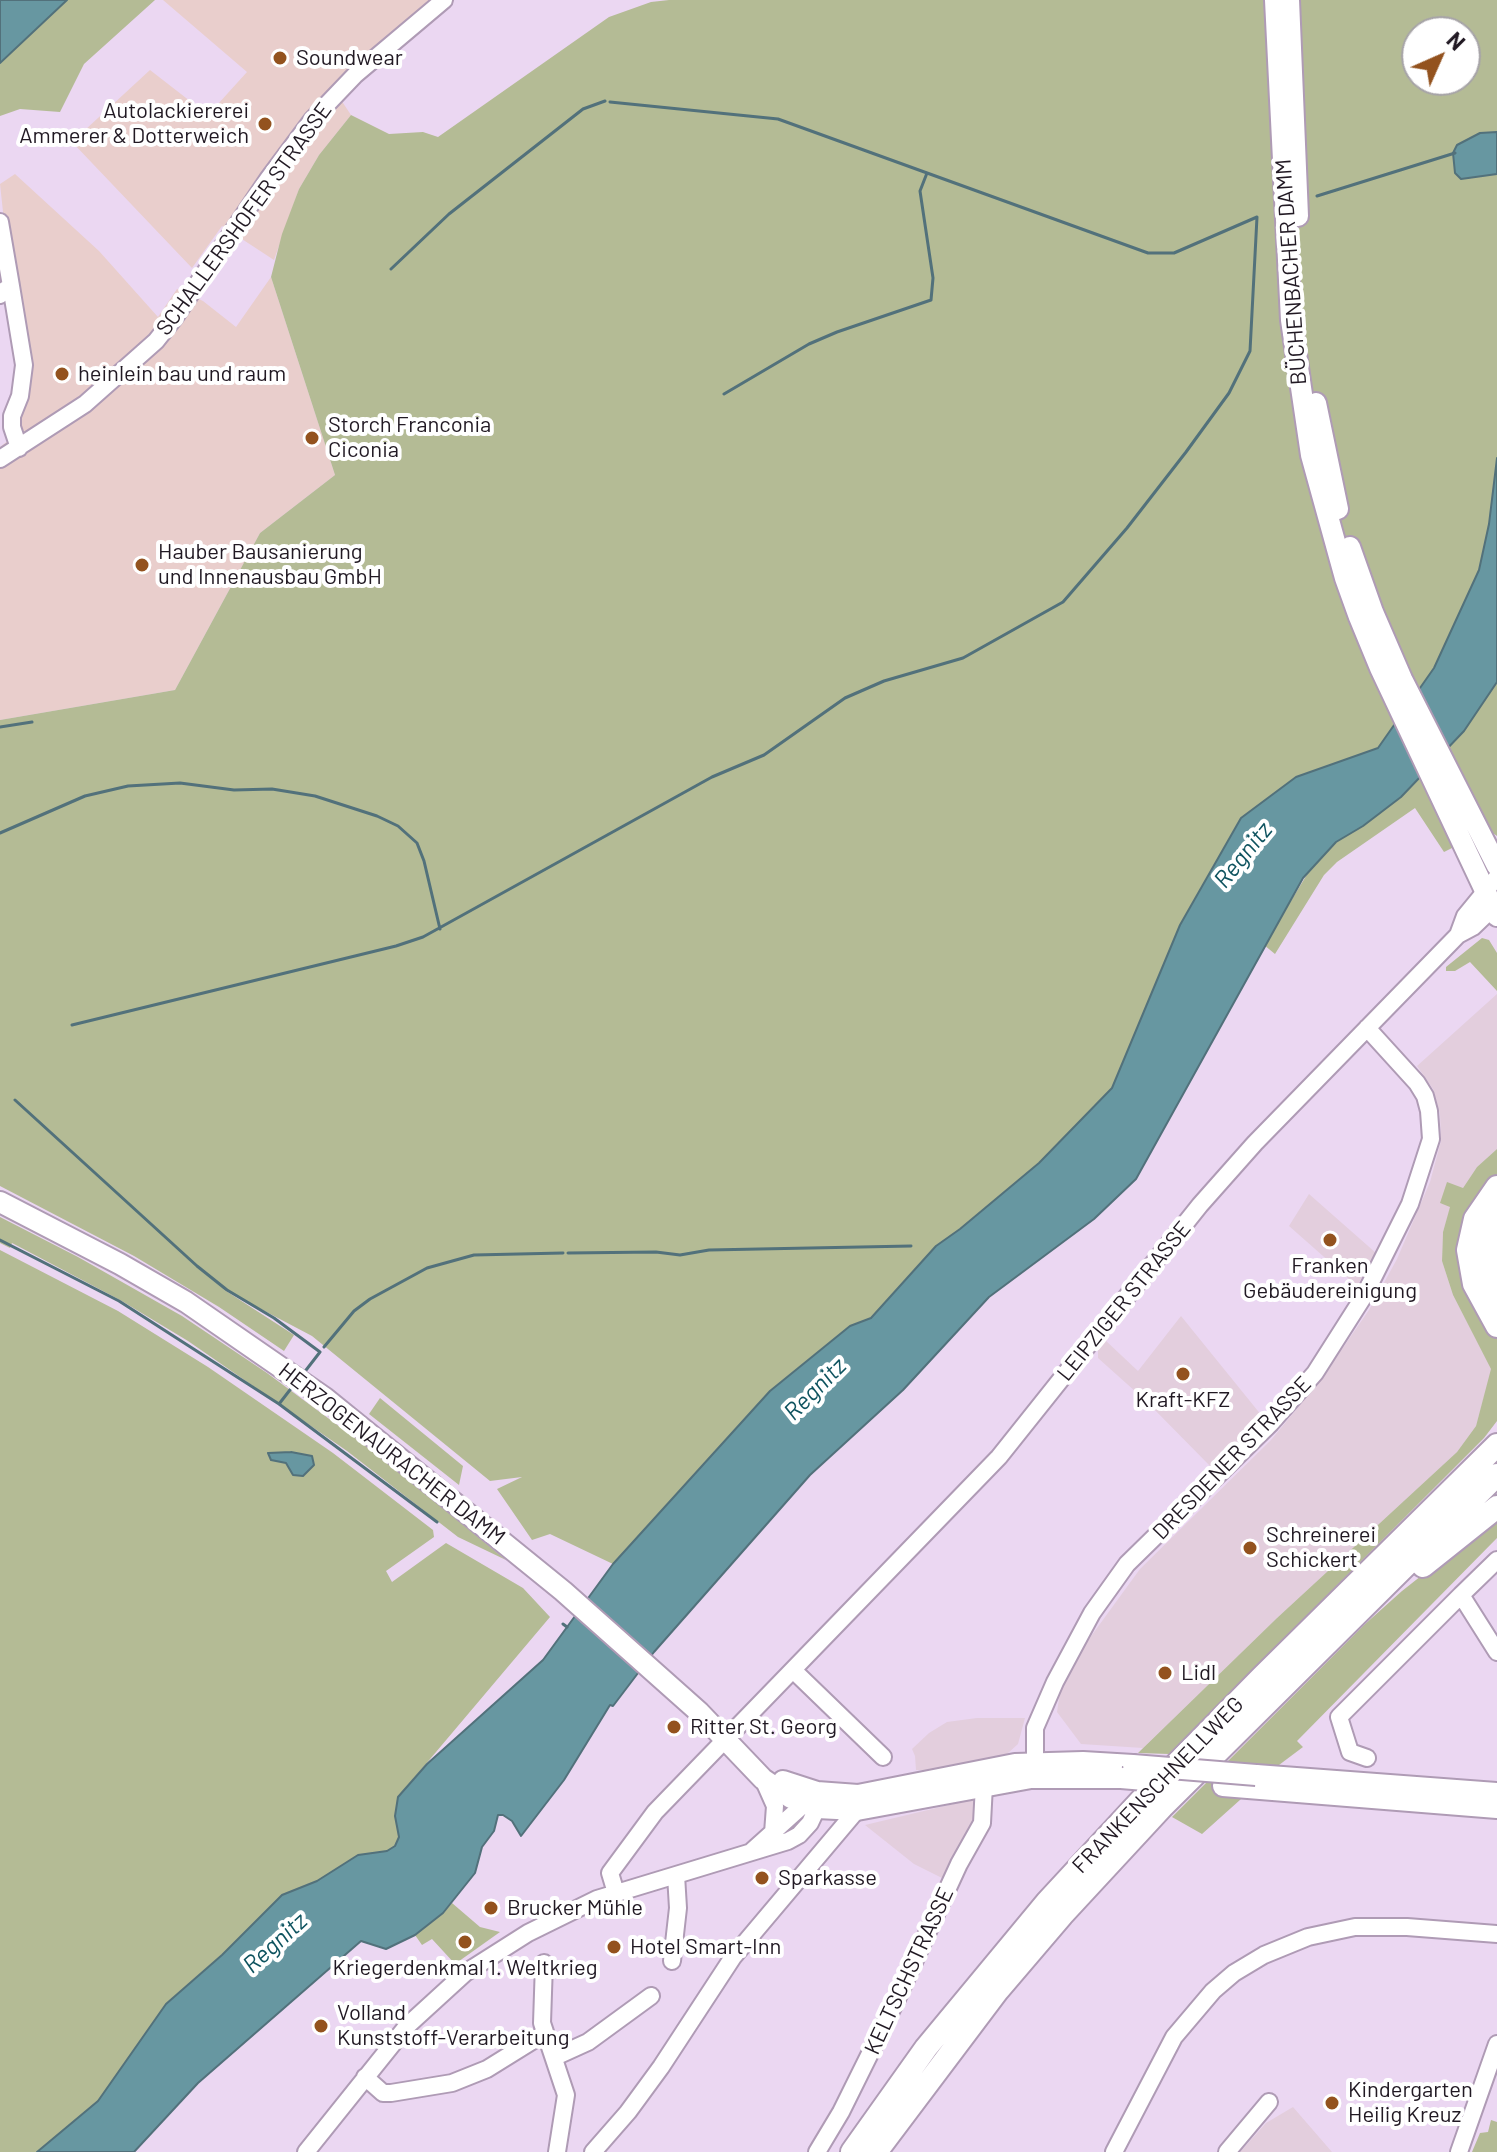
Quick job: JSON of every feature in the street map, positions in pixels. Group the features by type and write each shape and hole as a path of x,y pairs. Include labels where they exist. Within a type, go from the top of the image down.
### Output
{"highway":[{"path":"1497,1187 1475,1219 1468,1250 1474,1284 1497,1326"},
{"path":"1497,1214 1487,1238 1486,1258 1492,1288 1497,1295"},
{"path":"1452,1489 1497,1430"},
{"name":"FRANKENSCHNELLWEG","path":"852,2152 926,2048 1047,1902 1178,1763 1497,1445"},
{"name":"FRANKENSCHNELLWEG","path":"876,2152 998,1990 1062,1915 1173,1796 1497,1475"},
{"path":"1357,1614 1497,1507"}],"main road":[{"name":"BÜCHENBACHER DAMM","path":"1275,0 1286,87 1306,384 1351,552 1387,664 1447,789 1494,900"},
{"name":"BÜCHENBACHER DAMM","path":"1286,87 1289,0"},
{"name":"BÜCHENBACHER DAMM","path":"1447,789 1475,823 1497,866"},
{"path":"1475,823 1482,833 1497,843"},
{"name":"HERZOGENAURACHER DAMM","path":"0,1202 186,1302 276,1362 364,1427 578,1605 726,1738 763,1779 813,1801"},
{"name":"HERZOGENAURACHER DAMM","path":"746,1759 813,1801"},
{"path":"813,1801 1035,1762 1223,1786 1497,1808"},
{"path":"813,1801 857,1810 1031,1778 1127,1772 1256,1775 1497,1793"}],"street":[{"name":"SCHALLERSHOFER STRASSE","path":"0,459 85,404 156,341 312,120 363,68 444,0"},
{"path":"0,222 4,290 24,365 20,396 12,416 19,448"},
{"name":"LEIPZIGER STRASSE","path":"616,1893 611,1879 615,1865 655,1812 999,1457 1200,1205 1255,1143 1458,935 1465,916 1494,900"},
{"name":"DRESDENER STRASSE","path":"1035,1762 1035,1728 1055,1682 1092,1613 1127,1564 1261,1433 1315,1373 1364,1296 1410,1204 1431,1139 1429,1111 1417,1083 1367,1028"},
{"path":"1367,1758 1350,1752 1339,1717 1497,1560"},
{"path":"1461,1595 1497,1652"},
{"path":"793,1670 883,1757"},
{"path":"763,1779 775,1806 773,1833"},
{"name":"KELTSCHSTRASSE","path":"817,2152 841,2112 959,1864 982,1823 984,1785"},
{"path":"748,1854 813,1801"},
{"path":"306,2152 407,2026 465,1973 550,1921 616,1893 776,1846 799,1835 810,1823 813,1801"},
{"path":"593,2152 661,2067 733,1957 857,1810"},
{"path":"672,1961 678,1908 676,1875"},
{"path":"1114,2152 1174,2037 1213,1991 1234,1973 1264,1955 1308,1937 1355,1927 1407,1927 1497,1934"},
{"path":"544,1963 542,2012 545,2033 566,2095 557,2152"},
{"path":"555,2057 588,2042 651,1996"},
{"path":"365,2077 383,2093 452,2083 487,2069 545,2033"},
{"path":"1459,2152 1497,2044"},
{"path":"1227,2152 1269,2102"}],"shaded area":[{"path":"67,0 155,0 84,64 60,112 20,109 0,116 0,63"},
{"path":"163,0 440,0 335,91 351,115 319,155 299,189 274,260 222,226 192,268 72,142 150,70 208,115 247,72"},
{"path":"669,0 1497,0 1497,132 1480,134 1461,179 1497,174 1497,458 1489,524 1479,570 1434,668 1378,748 1296,777 1241,818 1180,925 1112,1088 1039,1163 936,1246 871,1318 850,1326 770,1391 613,1564 550,1534 532,1540 497,1489 522,1477 490,1481 312,1336 223,1289 294,1335 284,1351 134,1256 0,1186 0,720 175,690 260,533 335,475 271,277 282,234 299,189 319,155 351,115 389,134 423,132 438,137 609,17 651,2"},
{"path":"15,174 99,251 158,317 177,289 203,301 236,327 271,277 335,475 260,533 175,690 0,720 0,447 19,432 16,426 23,397 0,184"},
{"path":"1497,682 1497,836 1487,829 1463,782 1454,847 1444,852 1415,808 1337,862 1324,875 1275,954 1264,945 1314,863 1336,842 1401,797 1464,731"},
{"path":"1482,938 1489,940 1497,953 1497,991 1470,962 1455,971 1446,971 1446,967"},
{"path":"1497,994 1497,1149 1477,1167 1463,1188 1440,1203 1451,1206 1443,1232 1442,1261 1453,1295 1492,1369 1476,1426 1457,1452 1277,1618 1143,1748 1081,1744 1057,1712 1060,1692 1081,1650 1140,1569 1271,1440 1319,1382 1369,1310 1397,1259 1430,1182 1441,1141 1440,1114 1433,1089 1417,1066"},
{"path":"1497,1149 1497,1177 1473,1298 1497,1337 1497,1421 1484,1438 1169,1754 1138,1753 1277,1618 1457,1452 1476,1426 1491,1369 1453,1295 1442,1261 1443,1232 1450,1207 1440,1203 1447,1182 1463,1188 1477,1167"},
{"path":"1309,1194 1376,1253 1357,1286 1289,1226"},
{"path":"0,1217 182,1316 267,1373 382,1458 506,1560 458,1537 347,1451 188,1341 120,1300 12,1243 10,1248 0,1243"},
{"path":"0,1250 118,1311 208,1367 333,1453 433,1530 434,1537 386,1571 392,1582 446,1543 523,1588 550,1617 398,1797 395,1816 399,1837 395,1846 387,1851 358,1855 317,1881 282,1895 222,1955 166,2004 98,2101 37,2152 0,2152"},
{"path":"1181,1316 1262,1416 1212,1468 1098,1358 1098,1348 1105,1340 1138,1371"},
{"path":"380,1398 463,1466 459,1485 369,1414"},
{"path":"1497,1516 1497,1538 1297,1741 1303,1747 1202,1834 1172,1817 1364,1625"},
{"path":"977,1718 1025,1718 1018,1744 1007,1754 932,1770 916,1770 912,1749 929,1733 947,1722"},
{"path":"974,1799 976,1821 946,1880 914,1864 865,1825"},
{"path":"452,1903 480,1927 500,1932 455,1964 432,1939 422,1945 415,1935"},
{"path":"1293,2107 1332,2152 1240,2152 1266,2123"},
{"path":"1491,2120 1497,2122 1497,2152 1472,2152 1480,2133 1488,2132"}],"water":[{"path":"0,0 67,0 0,63"},
{"path":"1497,132 1497,174 1461,179 1455,173 1453,153 1457,145 1480,133"},
{"name":"Regnitz","path":"1497,458 1497,682 1464,731 1401,797 1336,842 1303,878 1136,1179 1094,1219 989,1297 903,1390 810,1475 654,1652 613,1706 610,1705 564,1780 521,1836 512,1821 498,1815 494,1831 482,1847 475,1873 443,1913 415,1935 386,1949 361,1941 198,2083 134,2152 37,2152 98,2101 166,2004 222,1955 282,1895 317,1881 358,1855 387,1851 395,1846 399,1837 395,1816 398,1797 427,1764 543,1660 613,1564 770,1391 850,1326 871,1318 936,1246 1039,1163 1112,1088 1180,925 1241,818 1296,777 1378,748 1434,668 1479,570 1489,524"},
{"path":"291,1452 312,1456 314,1465 303,1476 293,1475 286,1463 271,1460 268,1453"}],"waterway":[{"path":"391,269 449,214 583,109 605,101"},
{"path":"72,1025 423,937 712,777 764,755 845,698 884,681 963,658 1063,602 1127,528 1186,452 1229,393 1250,351 1257,217 1174,253 1148,253 778,119 610,102"},
{"path":"1317,196 1455,153"},
{"path":"724,394 809,344 931,300 933,278 920,191 927,173"},
{"path":"0,727 32,722"},
{"path":"0,833 85,796 128,786 180,783 234,790 272,789 315,796 377,816 398,826 417,843 440,929"},
{"path":"15,1100 197,1266 227,1290 274,1318 320,1352"},
{"path":"0,1240 119,1301 279,1404"},
{"path":"568,1253 656,1252 680,1255 709,1250 911,1246"},
{"path":"324,1347 354,1311 427,1268 474,1255 563,1253"},
{"path":"303,1374 320,1352"},
{"path":"293,1386 279,1404 437,1522"},
{"path":"563,1624 567,1627"}],"place":[{"name":"Soundwear","path":"280,58"},
{"name":"Autolackiererei Ammerer & Dotterweich","path":"265,124"},
{"name":"heinlein bau und raum","path":"62,374"},
{"name":"Storch Franconia Ciconia","path":"312,438"},
{"name":"Hauber Bausanierung und Innenausbau GmbH","path":"142,565"},
{"name":"Franken Gebäudereinigung","path":"1330,1240"},
{"name":"Kraft-KFZ","path":"1183,1374"},
{"name":"Schreinerei Schickert","path":"1250,1548"},
{"name":"Lidl","path":"1165,1673"},
{"name":"Ritter St. Georg","path":"674,1727"},
{"name":"Sparkasse","path":"762,1878"},
{"name":"Brucker Mühle","path":"491,1908"},
{"name":"Kriegerdenkmal 1. Weltkrieg","path":"465,1942"},
{"name":"Hotel Smart-Inn","path":"614,1947"},
{"name":"Volland Kunststoff-Verarbeitung","path":"321,2026"},
{"name":"Kindergarten Heilig Kreuz","path":"1332,2103"}]}
